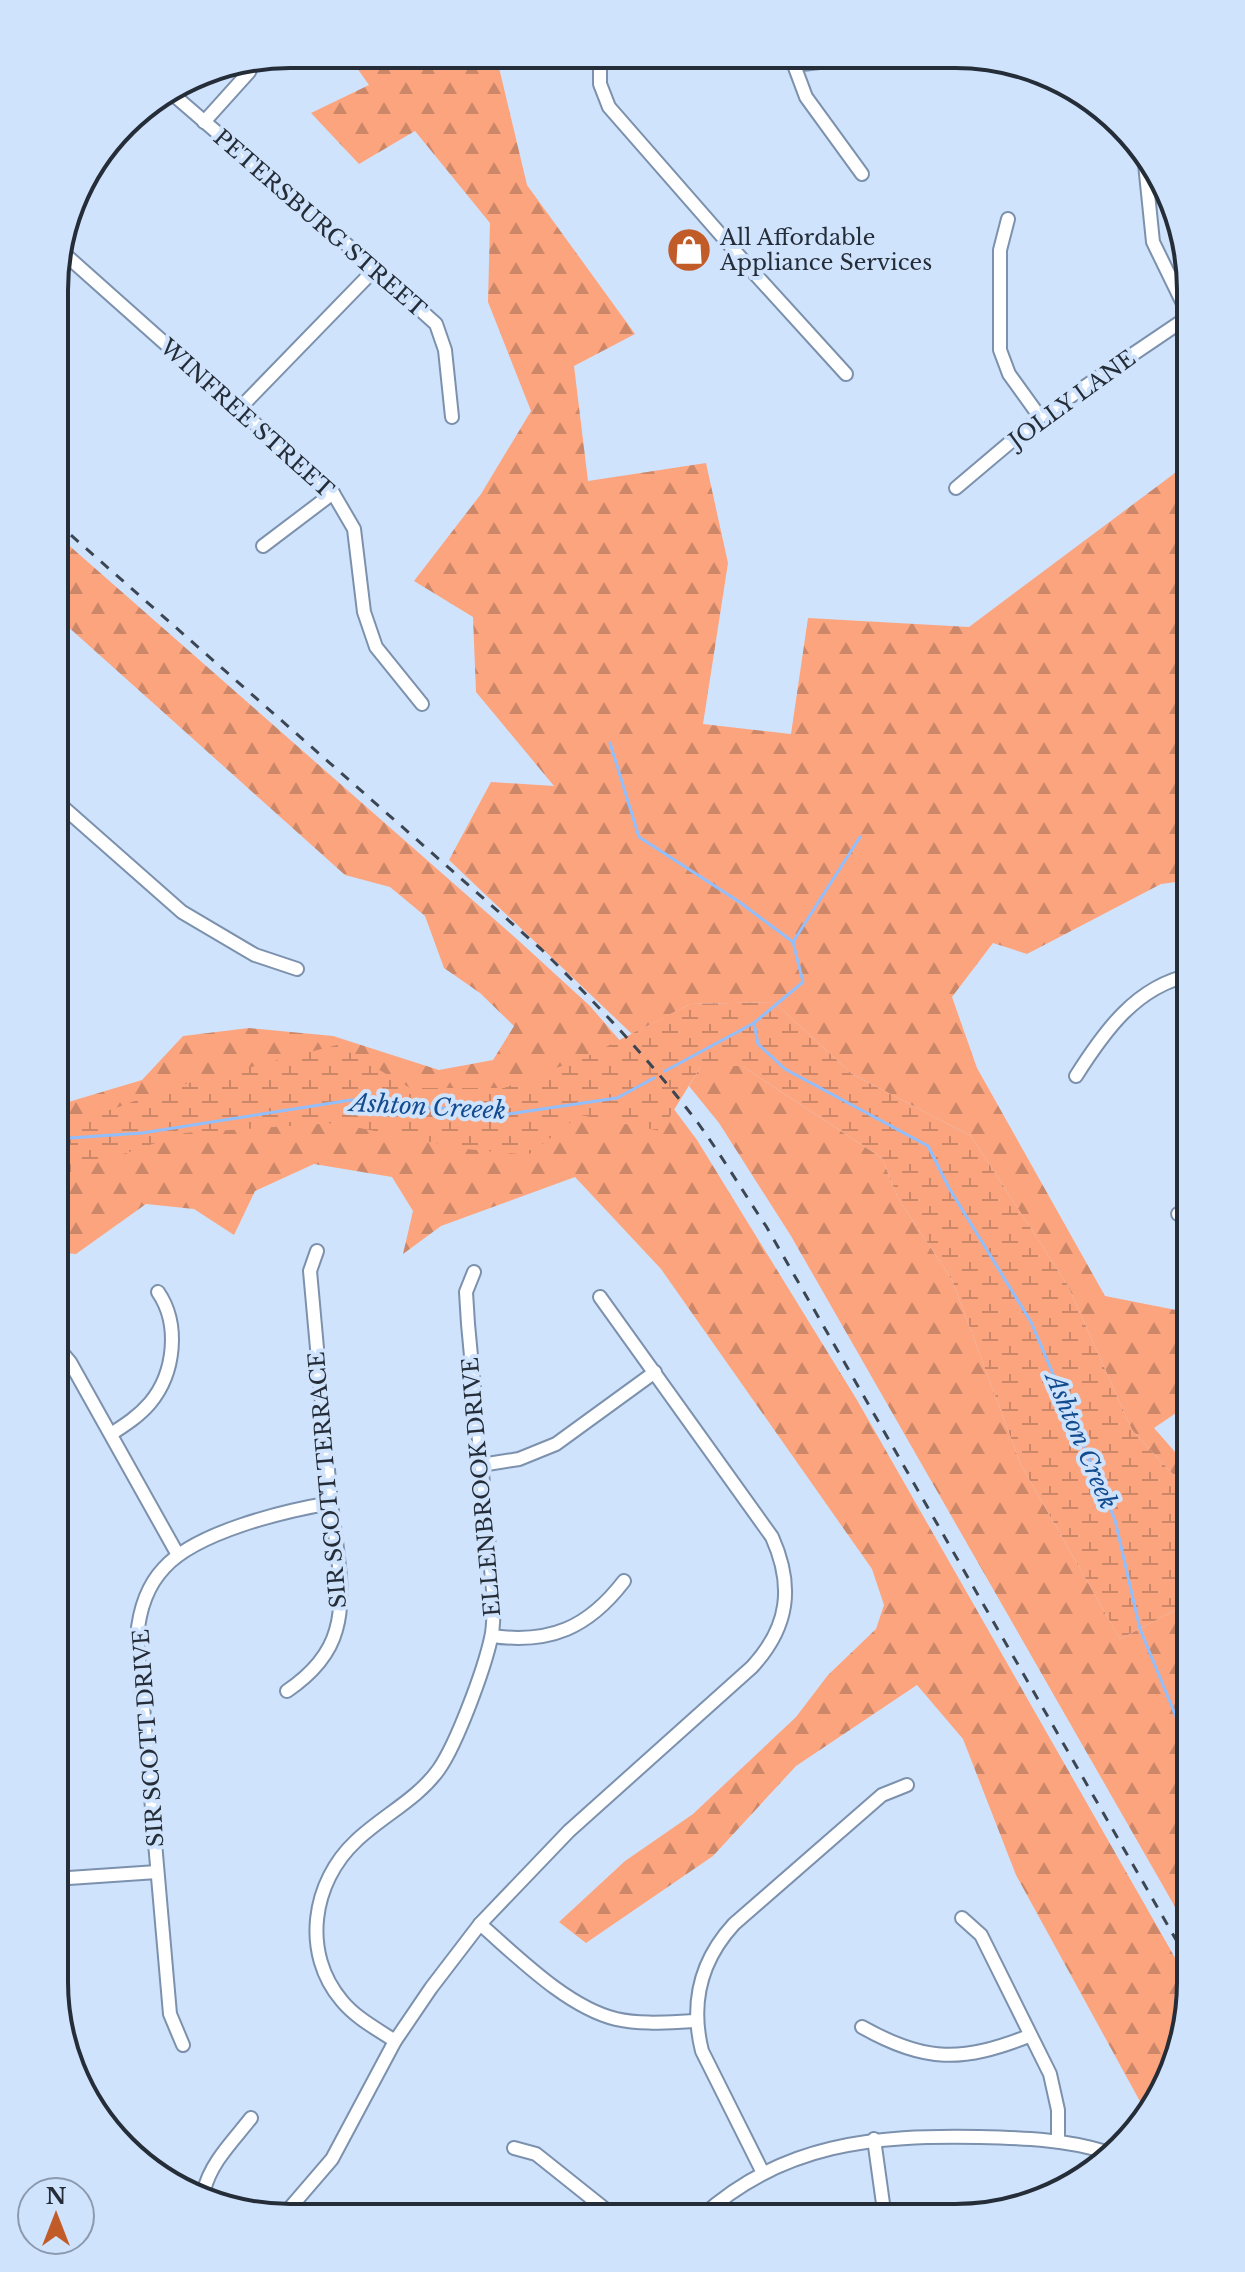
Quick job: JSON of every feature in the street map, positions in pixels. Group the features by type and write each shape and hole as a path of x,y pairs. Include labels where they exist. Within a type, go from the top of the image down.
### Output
{"street":[{"path":"600,68 600,84 609,107 846,374"},
{"path":"795,68 806,97 862,174"},
{"path":"204,122 249,72"},
{"name":"PETERSBURG STREET","path":"178,99 436,324 445,350 452,417"},
{"path":"1146,179 1153,242 1177,290"},
{"path":"1008,219 1000,250 1000,350 1009,374 1040,417"},
{"name":"WINFREE STREET","path":"70,259 333,493 354,529 364,612 376,647 422,704"},
{"path":"240,408 375,269"},
{"name":"JOLLY LANE","path":"956,488 1040,417 1177,325"},
{"path":"263,546 333,493"},
{"path":"68,811 182,912 255,955 297,969"},
{"path":"1076,1076 1102,1034 1141,996 1177,978"},
{"name":"SIR SCOTT TERRACE","path":"287,1691 322,1659 336,1632 339,1594 310,1271 317,1251"},
{"name":"ELLENBROOK DRIVE","path":"395,2041 354,2013 330,1985 317,1949 315,1929 323,1888 343,1853 421,1790 438,1770 454,1743 492,1636 494,1601 467,1313 466,1292 474,1272"},
{"path":"111,1434 150,1403 166,1377 172,1349 171,1332 169,1312 158,1292"},
{"path":"293,2204 332,2159 395,2041 480,1924 569,1831 752,1667 774,1637 784,1610 783,1566 772,1537 600,1297"},
{"path":"68,1360 178,1555"},
{"path":"481,1465 519,1459 556,1444 655,1372"},
{"name":"SIR SCOTT DRIVE","path":"183,2045 170,2016 138,1622 150,1588 178,1555 256,1521 331,1503"},
{"path":"492,1636 531,1639 566,1630 597,1611 624,1581"},
{"path":"763,2173 702,2051 696,2021 703,1972 727,1931 882,1795 907,1785"},
{"path":"68,1878 157,1872"},
{"path":"962,1918 981,1935 1054,2085 1058,2141"},
{"path":"480,1924 568,1996 597,2012 643,2023 696,2021"},
{"path":"862,2027 910,2049 949,2056 993,2050 1029,2036"},
{"path":"205,2186 215,2165 251,2118"},
{"path":"718,2204 763,2173 813,2153 874,2139 940,2136 1058,2141 1099,2150"},
{"path":"874,2139 883,2204"},
{"path":"514,2148 536,2154 598,2204"}],"green space":[{"path":"357,68 499,68 527,185 635,334 574,366 588,481 706,463 728,563 703,724 791,734 808,618 969,627 1177,471 1177,882 1161,884 1027,954 993,943 952,997 977,1068 1105,1296 1177,1310 1177,1412 1154,1428 1177,1454 1177,1479 1132,1430 1068,1286 971,1136 852,1074 774,1002 690,1004 632,1034 449,860 491,782 554,786 476,692 473,617 414,581 481,494 531,411 488,302 490,223 415,131 359,164 311,113 369,85"},
{"path":"68,545 590,1006 641,1065 697,1140 857,1400 1177,1961 1173,2025 1160,2067 1141,2103 1016,1875 963,1739 917,1685 796,1766 713,1856 586,1943 559,1922 625,1861 693,1814 796,1717 828,1675 876,1629 884,1605 872,1569 661,1269 575,1177 441,1226 403,1254 413,1211 392,1177 314,1164 255,1191 234,1235 194,1209 146,1204 76,1254 68,1253 68,1102 142,1080 183,1036 249,1028 333,1036 439,1070 493,1060 514,1026 480,993 444,968 425,916 390,887 345,875 68,627"},
{"path":"774,1002 852,1074 971,1136 1068,1286 1132,1430 1177,1479 1177,1609 1120,1639 1021,1465 952,1280 898,1198 882,1158 742,1066 701,1066 661,1131 580,1115 528,1155 466,1149 334,1123 185,1133 68,1173 68,1122 169,1088 337,1045 410,1088 504,1088 590,1055 690,1004"},
{"path":"701,1066 742,1066 882,1158 898,1198 952,1280 1021,1465 1120,1639 1177,1609 1177,1910 791,1236 719,1123 689,1086"}],"waterway":[{"path":"610,743 639,837 738,901 793,942"},
{"path":"665,1071 754,1023 803,982 793,942 860,837"},
{"name":"Ashton Creek","path":"754,1023 758,1044 785,1069 928,1146 949,1188 1031,1322 1115,1520 1140,1629 1177,1719"},
{"name":"Ashton Creeek","path":"68,1138 142,1133 351,1100 508,1114 617,1098 654,1078"}],"railway":[{"path":"68,533 541,949 622,1033 680,1100 766,1226 1177,1941"}],"place":[{"name":"All Affordable Appliance Services","path":"689,250"}]}
